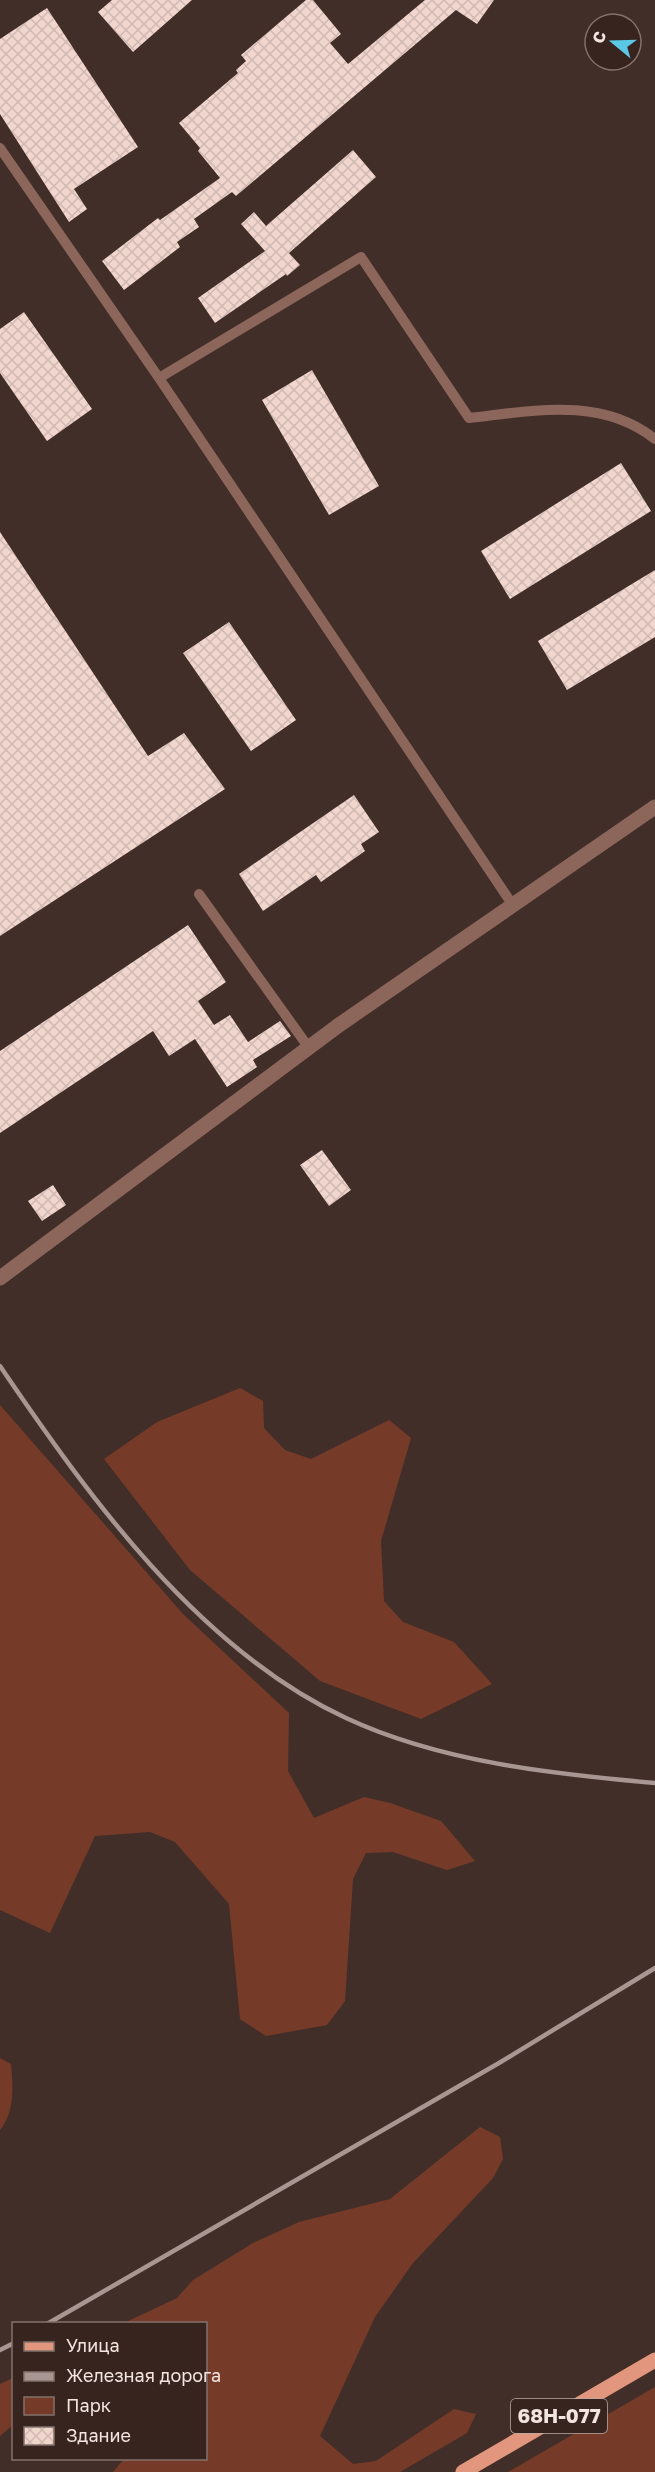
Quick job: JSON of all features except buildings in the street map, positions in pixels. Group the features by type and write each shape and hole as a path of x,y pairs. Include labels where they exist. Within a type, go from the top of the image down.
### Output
{"main road":[{"name":"68Н-077","path":"463,2472 655,2360"}],"street":[{"path":"0,1278 309,1048 512,904 655,807"}],"lane":[{"path":"0,148 159,378 512,904"},
{"path":"159,378 361,257 469,418 550,409 592,410 639,426 655,439"},
{"path":"199,894 309,1048"}],"green space":[{"path":"240,1388 263,1401 264,1428 285,1450 311,1459 389,1420 411,1438 381,1541 384,1601 403,1622 454,1642 492,1684 421,1719 320,1681 190,1570 104,1459 157,1422"},
{"path":"0,1405 183,1614 289,1713 288,1771 314,1818 364,1797 390,1803 441,1821 475,1861 447,1870 393,1852 366,1853 353,1879 345,2001 327,2025 266,2036 240,2019 229,1904 175,1842 150,1832 95,1836 50,1933 0,1910"},
{"path":"0,2058 11,2064 12,2090 11,2107 0,2130"},
{"path":"480,2127 500,2137 503,2159 493,2178 413,2263 375,2317 320,2436 353,2464 376,2461 454,2409 476,2414 467,2433 400,2472 113,2472 123,2460 207,2460 207,2322 126,2322 177,2298 193,2280 253,2243 299,2222 390,2199"},
{"path":"12,2378 12,2426 0,2436 0,2384"},
{"path":"655,2387 655,2472 508,2472"}],"railway":[{"path":"0,1366 71,1467 151,1565 195,1611 242,1652 292,1688 346,1718 382,1733 458,1756 537,1770 655,1783"},
{"path":"50,2322 499,2063 655,1968"},
{"path":"0,2350 12,2344"}]}
